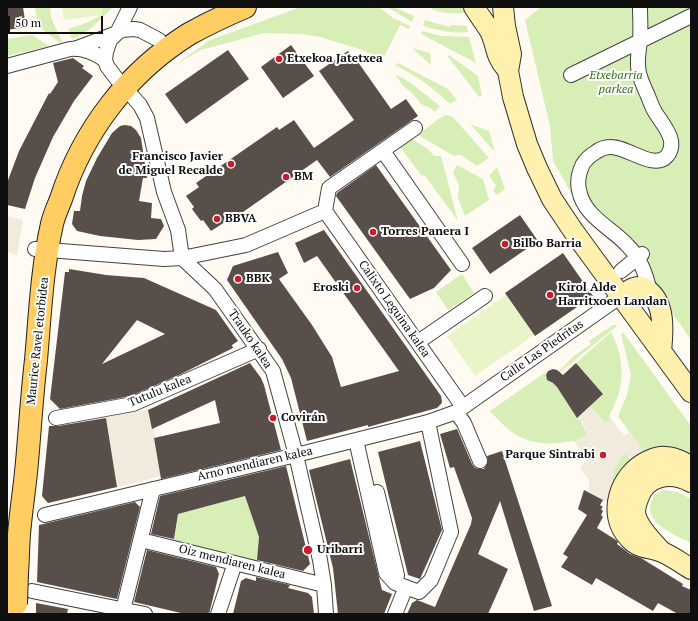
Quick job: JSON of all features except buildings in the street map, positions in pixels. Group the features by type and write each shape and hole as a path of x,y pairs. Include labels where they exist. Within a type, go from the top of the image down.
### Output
{"main road":[{"path":"115,75 149,35 192,18 214,7"},
{"path":"115,75 149,64 183,39 223,17 245,7"},
{"name":"Maurice Ravel etorbidea","path":"21,603 17,573 19,533 27,462 41,249 40,218 54,178 67,148 115,75"},
{"name":"Maurice Ravel etorbidea","path":"7,525 41,249"}],"street":[{"path":"115,75 106,52 110,40 117,33 130,7"},
{"path":"136,7 136,17 149,35"},
{"path":"474,7 490,31 499,60 508,71"},
{"path":"503,7 505,26 511,54 508,71 520,125 537,168 552,199 570,227 691,392"},
{"path":"640,7 640,41 637,56 639,74 654,110 671,136 672,144 670,152 666,157 654,161 620,148 611,147 600,149 585,161 580,170 578,181 579,191 583,202 590,212 607,229 640,256 650,292"},
{"path":"571,75 691,16"},
{"path":"7,66 64,50 77,48 128,29 149,35"},
{"path":"77,48 95,53 140,105 147,118 164,192 178,230 182,258"},
{"path":"41,249 164,259 182,258 246,245 325,211 329,188 415,128"},
{"path":"383,151 462,264"},
{"name":"Calixto Leguina kalea","path":"325,211 418,342 460,409 464,423 480,461"},
{"path":"621,271 640,256"},
{"name":"Trauko kalea","path":"182,258 216,289 273,371 296,455 320,560 324,584 326,614"},
{"path":"621,296 633,288 638,287 644,288 650,292 657,301 662,315 663,329 661,351"},
{"path":"418,342 485,296"},
{"name":"Calle Las Piedritas","path":"460,409 621,296"},
{"name":"Tutulu kalea","path":"56,418 133,404 258,349"},
{"name":"Arno mendiaren kalea","path":"45,515 428,422 460,409"},
{"path":"400,585 419,592 432,580 451,532 428,422"},
{"path":"360,439 400,585 395,614"},
{"path":"691,466 676,459 666,457 654,458 641,464 633,470 625,480 621,490 618,508 620,521 627,537 635,544 662,552 691,569"},
{"path":"662,552 639,523 635,515 636,504 640,493 654,478 660,476 672,476 691,482"},
{"path":"122,612 153,489"},
{"name":"Oiz mendiaren kalea","path":"141,540 324,584"},
{"path":"218,614 235,563"},
{"path":"21,603 144,614"}],"green space":[{"path":"35,7 50,7 51,17 62,42 60,43 38,26"},
{"path":"62,7 101,7 102,15 64,20"},
{"path":"102,7 113,7 89,30 72,39 68,29 86,23 102,15"},
{"path":"301,7 379,7 393,18 410,26 409,29 400,25 383,59 359,49 320,37 302,34 264,33 201,50 175,65 210,40"},
{"path":"387,7 394,7 414,16 412,22"},
{"path":"429,7 462,7 468,13 443,12 433,10"},
{"name":"Etxebarria parkea","path":"541,7 691,7 691,340 652,284 621,247 594,227 579,207 553,161 550,126 525,20"},
{"path":"425,20 449,27 452,25 467,26 468,32 451,32 423,26"},
{"path":"422,31 442,36 469,37 476,63 421,34"},
{"path":"32,35 49,46 7,56 7,39"},
{"path":"412,48 430,53 431,65"},
{"path":"449,55 478,76 482,96 479,97 448,57"},
{"path":"398,63 448,89 457,100 450,104 424,82 395,65"},
{"path":"395,74 411,83 440,106 435,112 421,104 413,94 403,86"},
{"path":"446,115 453,117 489,158 477,166 461,155 454,156 418,135"},
{"path":"470,124 489,131 495,152"},
{"path":"412,139 428,149 434,156 441,156 458,221 425,176 421,175 401,148"},
{"path":"457,165 483,179 489,200 465,216 458,198 459,185 453,173"},
{"path":"497,167 505,189 497,195 493,191 496,186 489,176"},
{"path":"462,274 474,293 448,310 436,292"},
{"path":"506,295 534,335 475,376 447,336"},
{"path":"613,325 618,325 559,373 559,371 575,355 591,344 589,341"},
{"path":"611,332 619,353 622,374 618,395 609,416 611,419 605,423 595,411 589,407 603,394 576,363"},
{"path":"623,332 691,426 691,454 667,449 643,451 618,416 627,395 631,375 621,334"},
{"path":"546,372 547,380 557,387 579,420 580,419 587,434 575,442 547,443 526,440 508,429 490,411"},
{"path":"625,454 628,455 630,460 621,469 611,485 615,468 619,460"},
{"path":"665,490 678,492 691,499 691,543 663,528 652,517 650,510 653,497"},
{"path":"245,496 259,537 257,564 174,541 178,514"}],"shaded area":[{"path":"7,216 23,220 17,255 7,252"},
{"name":"Parque Sintrabi","path":"589,407 595,411 604,423 611,419 624,436 629,432 643,451 655,448 610,502 603,500 589,492 589,480 580,467 587,461 575,442 587,434 583,422 577,418","holes":["625,454 628,455 630,460 621,469 611,485 615,469 621,457"]},
{"path":"151,409 161,476 117,487 106,417"}],"place":[{"name":"Etxekoa Jatetxea","path":"279,59"},
{"name":"Francisco Javier de Miguel Recalde","path":"231,164"},
{"name":"BM","path":"286,177"},
{"name":"BBVA","path":"217,219"},
{"name":"Torres Panera I","path":"373,232"},
{"name":"Bilbo Barria","path":"505,244"},
{"name":"BBK","path":"238,279"},
{"name":"Eroski","path":"357,288"},
{"name":"Kirol Alde Harritxoen Landan","path":"550,295"},
{"name":"Covirán","path":"273,418"},
{"name":"Parque Sintrabi","path":"603,455"},
{"name":"Uribarri","path":"308,550"}]}
